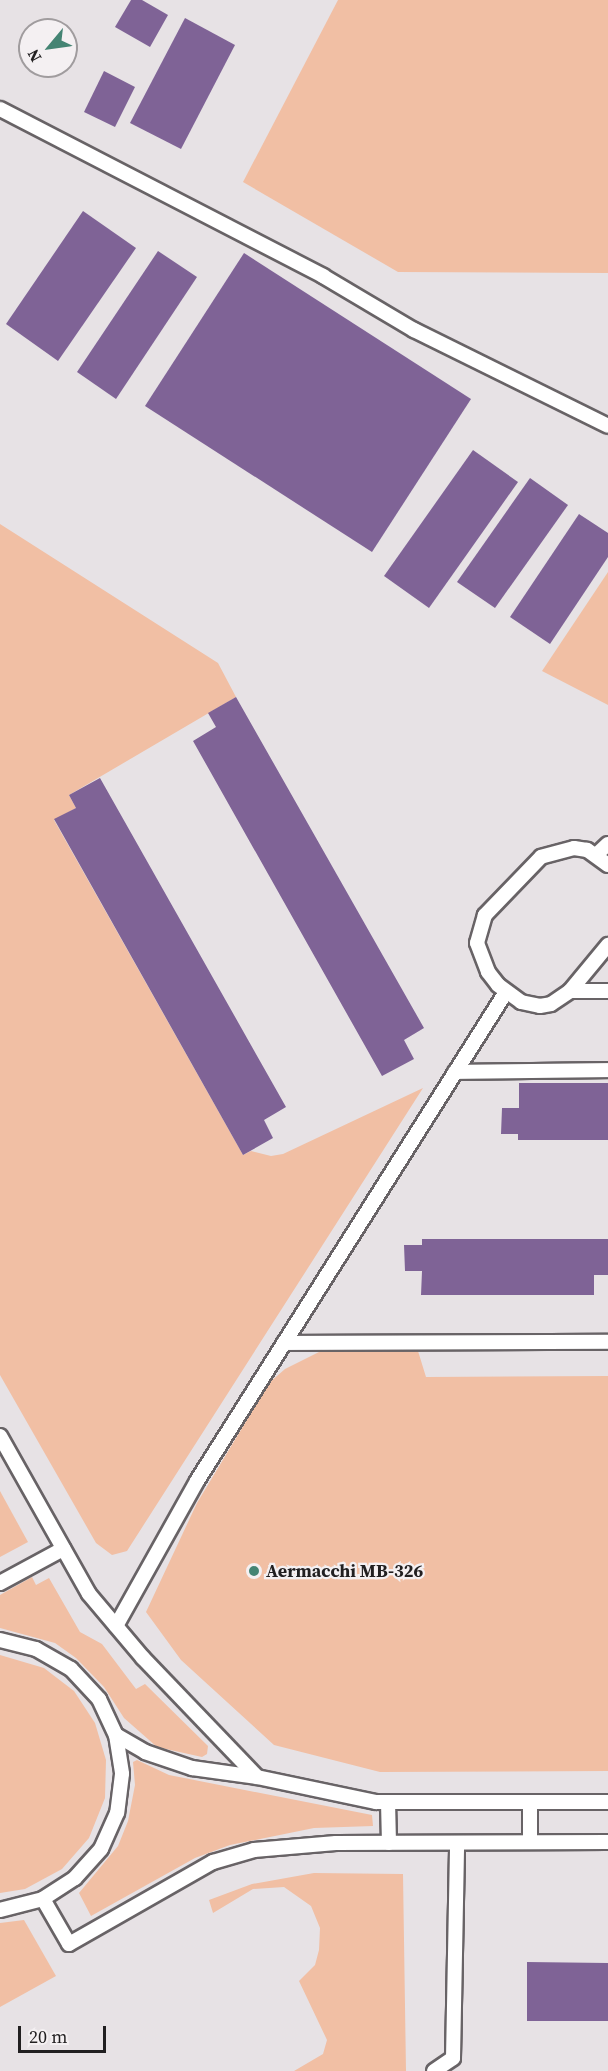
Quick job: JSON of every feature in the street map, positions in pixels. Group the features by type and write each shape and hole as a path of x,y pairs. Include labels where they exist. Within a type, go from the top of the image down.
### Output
{"lane":[{"path":"0,109 303,265 414,330 608,426"},
{"path":"596,855 608,844"},
{"path":"608,866 596,855 574,848 542,857 485,915 477,933 481,958 506,992 521,1002 540,1006 551,1004 570,991 608,945"},
{"path":"570,991 608,991"},
{"path":"116,1626 196,1481 506,992"},
{"path":"455,1072 608,1070"},
{"path":"284,1343 608,1342"},
{"path":"0,1436 89,1594 116,1626 257,1776"},
{"path":"0,1583 63,1549"},
{"path":"0,1640 36,1649 71,1669 99,1699 116,1735 122,1774 113,1822 101,1849 75,1878 43,1899 0,1910"},
{"path":"116,1735 145,1752 192,1768 257,1776 388,1802 608,1802"},
{"path":"388,1802 389,1843"},
{"path":"530,1803 530,1842"},
{"path":"43,1899 69,1944 213,1862 254,1850 389,1843 608,1842"},
{"path":"434,2071 453,2065 457,1843"}],"shaded area":[{"path":"338,0 608,0 608,273 398,272 243,182"},
{"path":"0,524 218,663 236,697 69,795 76,808 54,820 243,1155 251,1151 271,1156 283,1154 423,1088 127,1551 112,1555 96,1543 0,1375"},
{"path":"608,572 608,705 542,671"},
{"path":"418,1351 426,1377 608,1376 608,1771 380,1772 274,1745 181,1660 146,1612 197,1503 269,1383 285,1369 319,1352"},
{"path":"0,1491 28,1542 0,1557"},
{"path":"32,1577 36,1585 49,1578 80,1632 102,1644 136,1689 145,1684 208,1746 207,1754 202,1757 157,1747 124,1718 104,1687 76,1658 55,1643 0,1628 0,1595"},
{"path":"0,1655 44,1668 74,1691 95,1723 106,1760 105,1798 89,1838 62,1869 25,1889 0,1893"},
{"path":"137,1760 169,1775 372,1815 373,1826 314,1828 230,1845 195,1858 91,1916 79,1893 118,1846 128,1821 135,1785 133,1762"},
{"path":"314,1873 403,1874 406,2071 294,2071 323,2054 327,2040 299,1981 315,1965 319,1950 320,1928 311,1906 284,1887 253,1889 213,1913 209,1900 252,1884"},
{"path":"24,1920 56,1976 0,2007 0,1923"}],"building":[{"path":"131,0 142,0 168,15 150,47 115,27"},
{"path":"185,18 235,45 181,149 130,123"},
{"path":"104,71 135,87 115,127 84,112"},
{"path":"83,211 136,248 58,361 6,324"},
{"path":"158,251 197,277 116,399 77,372"},
{"path":"244,253 471,399 372,552 145,406"},
{"path":"473,450 518,482 429,608 384,576"},
{"path":"530,478 568,505 495,608 457,582"},
{"path":"579,514 608,533 608,557 550,644 510,617"},
{"path":"236,697 424,1028 404,1040 414,1059 382,1076 193,741 216,727 208,713"},
{"path":"100,778 286,1107 264,1120 273,1138 243,1155 54,819 76,808 69,795"},
{"path":"519,1083 608,1083 608,1140 518,1140 518,1134 501,1134 502,1108 519,1108"},
{"path":"422,1239 608,1239 608,1275 594,1275 594,1295 421,1295 422,1271 405,1271 404,1245 422,1245"},
{"path":"527,1962 608,1963 608,2021 527,2021"}],"place":[{"name":"Aermacchi MB-326","path":"254,1571"}]}
